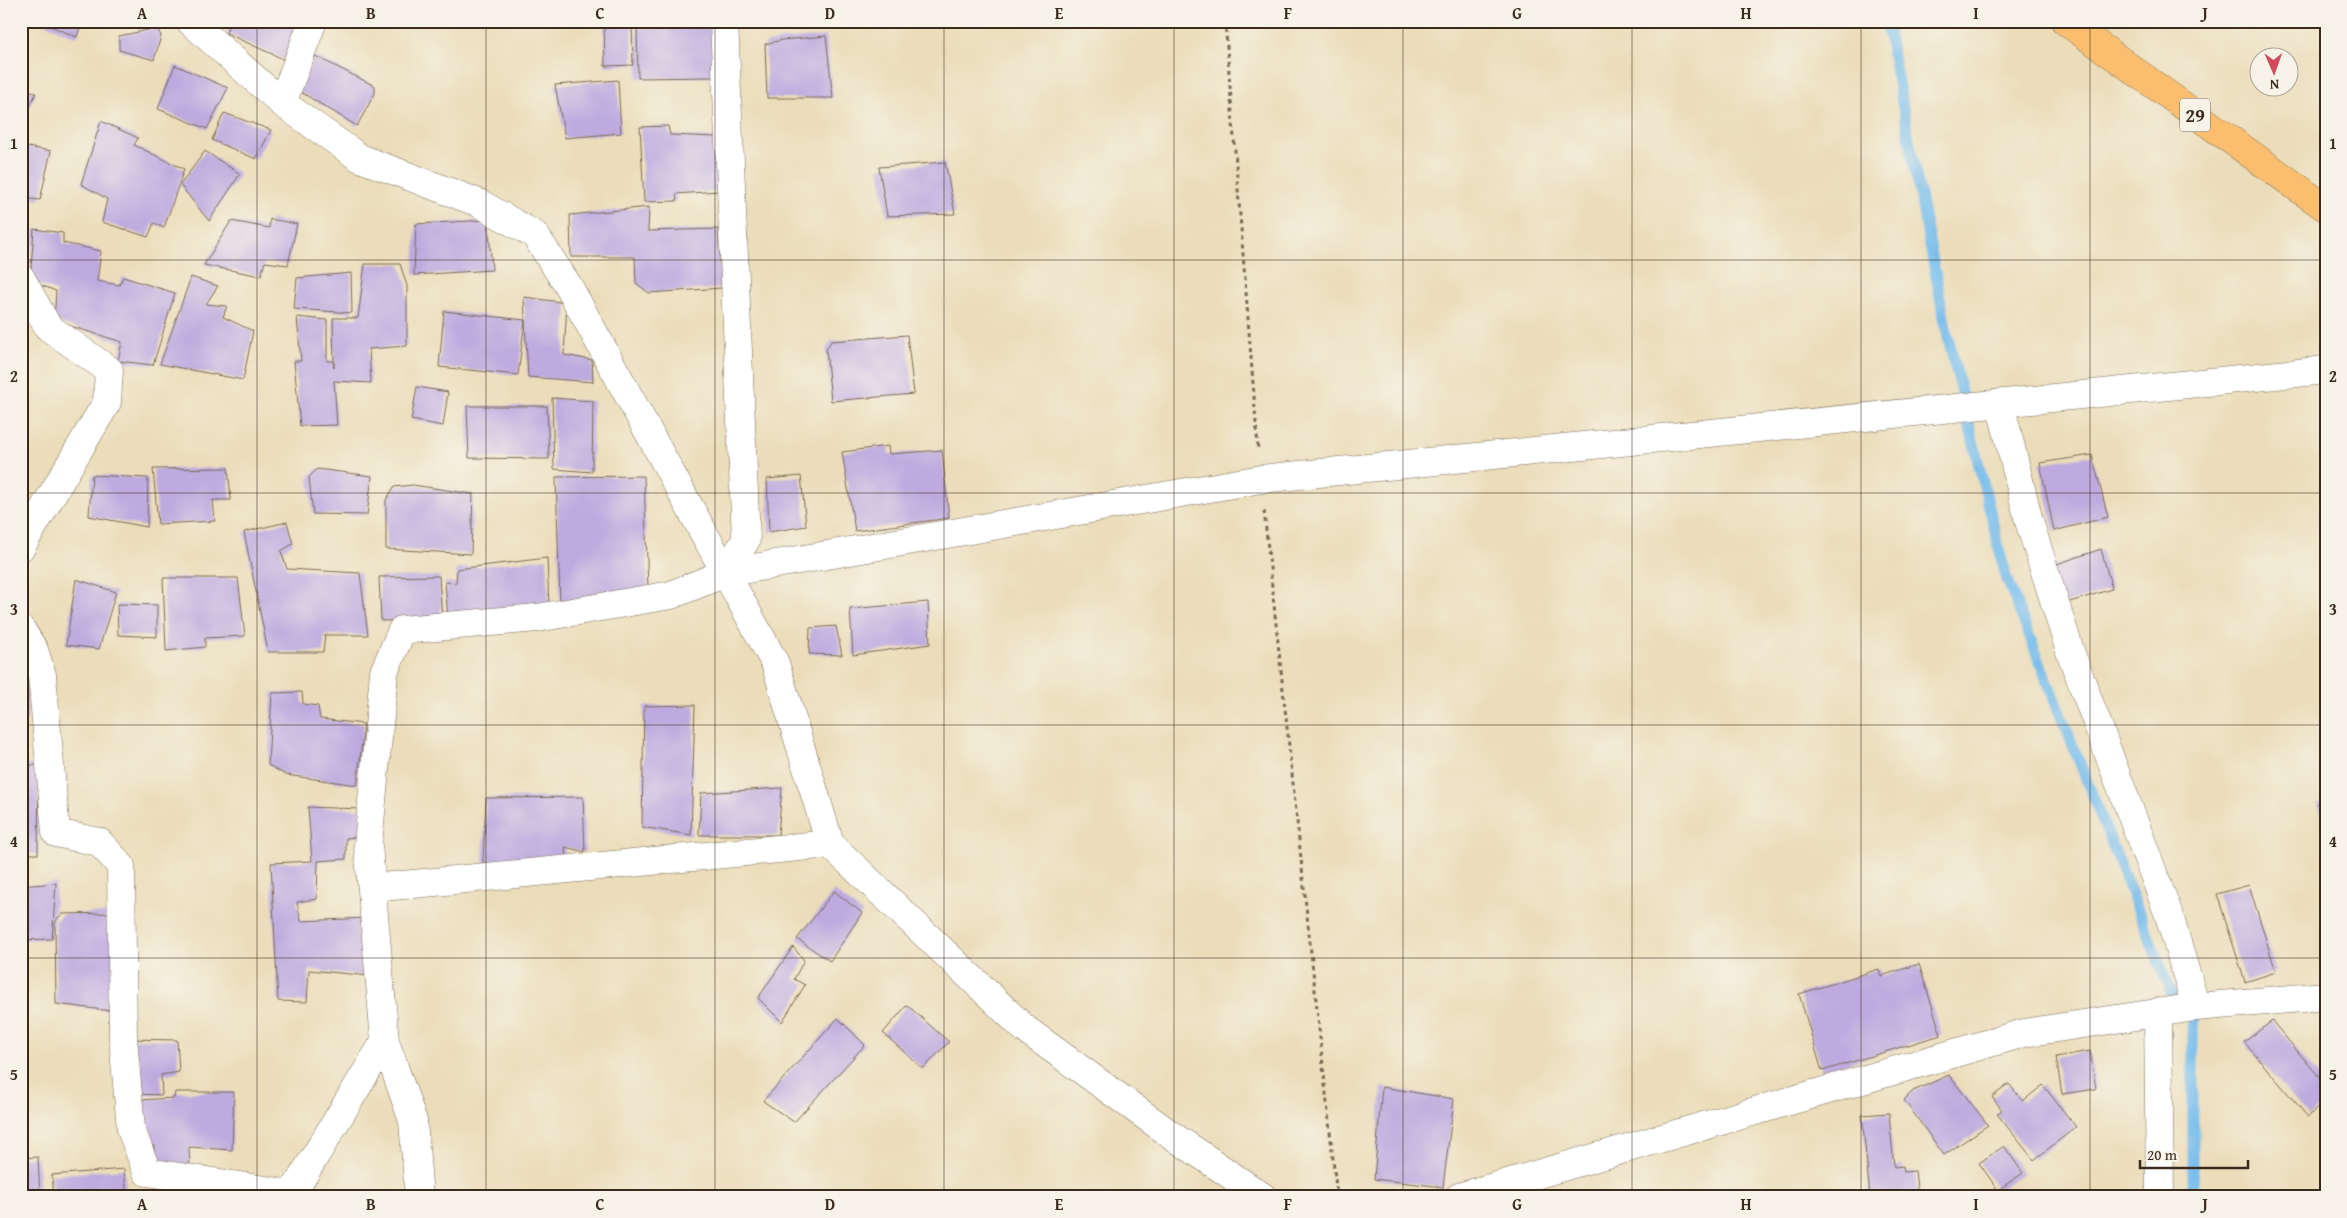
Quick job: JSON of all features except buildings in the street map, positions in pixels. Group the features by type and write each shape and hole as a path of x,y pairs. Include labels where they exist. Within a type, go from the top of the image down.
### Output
{"main road":[{"name":"29","path":"2065,21 2326,208"}],"street":[{"path":"190,21 282,103 360,158 478,203 535,234 569,287 775,664 830,844 1025,1029 1170,1134 1263,1197"},
{"path":"282,103 313,21"},
{"path":"724,21 746,540 725,573"},
{"path":"21,278 48,327 109,370 107,402 21,547"},
{"path":"419,1197 413,1121 385,1041 368,845 384,672 402,630 536,618 671,595 725,573 1261,479 2326,370"},
{"path":"2000,403 2029,521 2070,651 2169,916 2196,1007"},
{"path":"21,629 34,650 42,675 56,833 99,842 121,866 123,1038 131,1129 147,1172 169,1186 292,1194 385,1041"},
{"path":"372,888 830,844"},
{"path":"1459,1197 2024,1032 2196,1007 2326,996"},
{"path":"2158,1012 2160,1197"}],"path":[{"path":"1225,21 1261,479 1337,1197"}],"waterway":[{"path":"1886,21 1947,333 2006,577 2171,993 2193,1013 2193,1197"}]}
